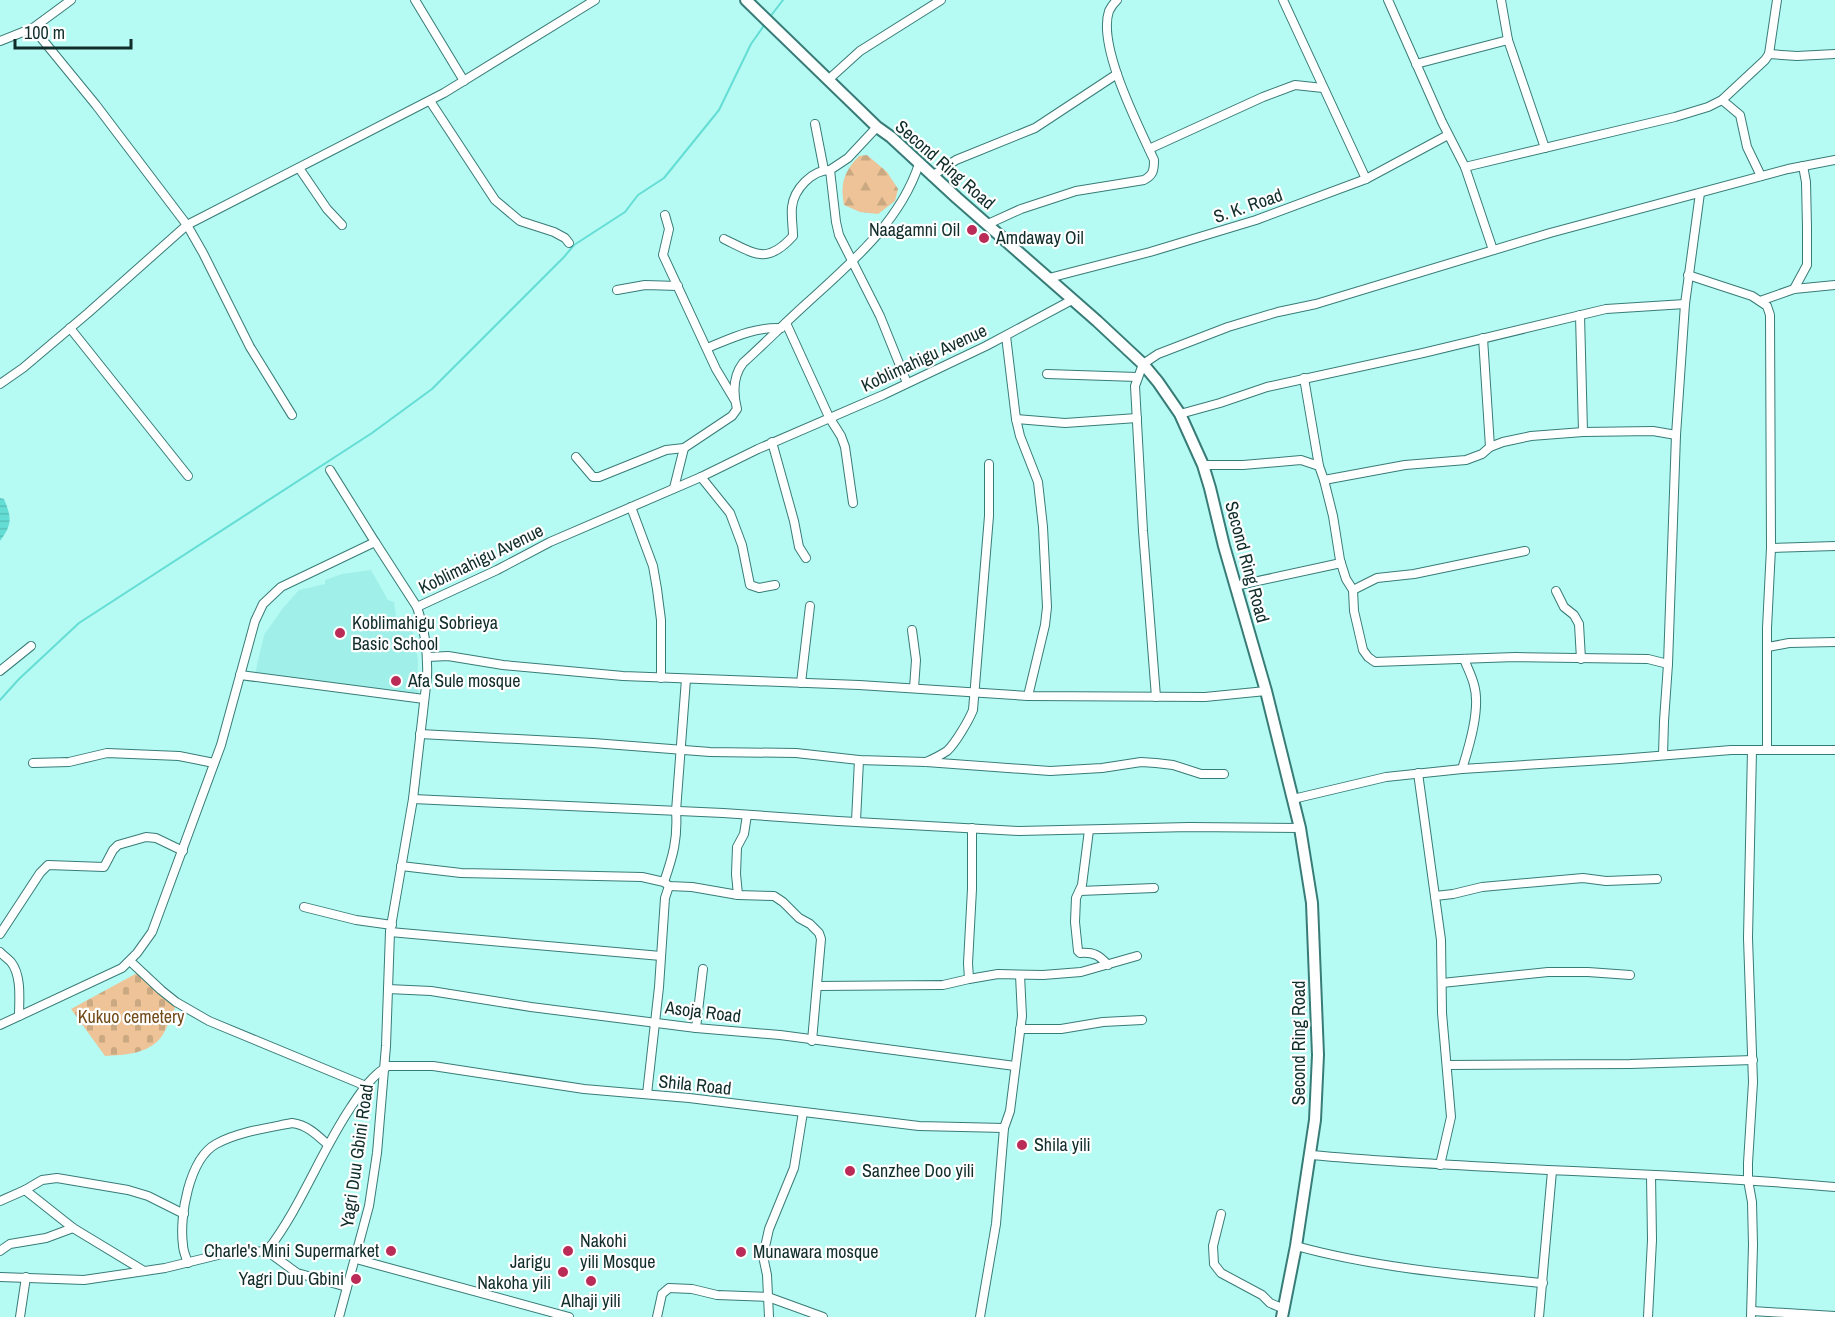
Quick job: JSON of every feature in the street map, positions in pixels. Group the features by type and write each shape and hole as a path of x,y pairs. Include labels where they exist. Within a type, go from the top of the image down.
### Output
{"street":[{"path":"0,41 33,28 71,0"},
{"path":"415,0 464,81"},
{"path":"0,384 23,368 139,270 187,225 430,101 595,0"},
{"name":"Second Ring Road","path":"746,0 877,127 1049,278 1066,302 1097,321 1143,364 1180,414 1203,465 1266,691 1293,799 1312,903 1318,1055 1316,1120 1283,1313"},
{"path":"828,80 860,51 941,0"},
{"path":"988,224 1021,209 1076,191 1144,180 1154,172 1154,160 1117,74 1109,42 1107,26 1110,9 1117,0"},
{"path":"1283,0 1366,179"},
{"path":"1388,0 1448,135 1465,167 1493,250"},
{"path":"1501,0 1508,40 1545,148"},
{"path":"1465,167 1675,117 1708,107 1722,100 1769,54 1777,0"},
{"path":"33,28 96,105 187,225 250,347 292,415"},
{"path":"1416,64 1508,40"},
{"path":"1769,54 1797,56 1835,54"},
{"path":"932,176 956,160 1035,128 1117,74"},
{"path":"1149,149 1263,97 1295,85 1323,88"},
{"path":"1722,100 1740,115 1748,147 1761,176"},
{"path":"430,101 495,200 520,221 554,232 569,243"},
{"path":"815,124 840,235 880,316 907,382"},
{"path":"724,239 754,253 766,255 781,249 793,236 792,207 796,194 807,180 848,158 877,127"},
{"name":"S. K. Road","path":"1049,278 1256,220 1366,179 1448,135"},
{"path":"1156,697 1135,386 1143,364 1158,354 1228,327 1278,312 1316,304 1550,233 1761,176 1835,160"},
{"path":"735,401 735,380 743,363 853,263 894,213 910,187 919,164"},
{"path":"1794,289 1807,265 1807,205 1803,166"},
{"path":"299,168 327,209 342,225"},
{"path":"1663,754 1676,435 1685,304 1700,193"},
{"path":"576,457 593,477 599,477 666,450 684,448 732,416 737,409 663,255 669,228 665,215"},
{"path":"1688,275 1752,296 1767,306 1770,315 1771,548 1767,628 1767,749"},
{"path":"617,290 645,285 678,286"},
{"path":"1760,301 1794,289 1835,285"},
{"name":"Koblimahigu Avenue","path":"330,470 417,607 478,580 550,542 701,477 772,442 883,395 1006,336 1066,302"},
{"path":"1180,414 1267,387 1606,309 1685,304"},
{"path":"1580,315 1583,432"},
{"path":"707,348 751,330 783,326"},
{"path":"783,326 841,436 845,447 854,503"},
{"path":"70,328 188,476"},
{"path":"1006,336 1016,419 1020,436 1038,482 1043,527 1047,608 1028,696"},
{"path":"1483,338 1491,447"},
{"path":"1047,374 1137,377"},
{"path":"1304,378 1319,466 1333,516 1341,563 1346,579 1353,590 1354,611 1363,650 1368,657 1375,662 1515,657 1648,659 1668,664"},
{"path":"1016,419 1065,423 1137,418"},
{"path":"1324,480 1405,465 1466,460 1482,454 1503,441 1531,436 1583,432 1653,431 1676,435"},
{"path":"772,442 799,547 806,558"},
{"path":"674,488 684,448"},
{"path":"1203,465 1302,460 1319,466"},
{"path":"926,762 947,751 968,723 973,710 976,657 984,594 989,516 989,464"},
{"path":"701,477 730,513 742,545 750,585 759,588 775,585"},
{"path":"631,507 655,578 661,620 661,678"},
{"path":"0,1025 113,973 130,961 144,945 152,932 221,745 258,613 263,604 281,587 375,542"},
{"path":"1771,548 1835,546"},
{"path":"1353,590 1377,578 1414,574 1525,551"},
{"path":"1235,586 1341,563"},
{"path":"1556,591 1564,607 1574,615 1579,624 1581,659"},
{"path":"801,683 810,606"},
{"name":"Yagri Duu Gbini Road","path":"339,1317 356,1259 371,1190 381,1115 391,929 413,799 428,657 417,607"},
{"path":"912,630 916,660 914,688"},
{"path":"1768,647 1790,643 1835,642"},
{"path":"0,671 31,646"},
{"path":"428,657 448,656 503,665 661,678 914,688 1028,696 1205,697 1266,691"},
{"path":"1462,769 1476,700 1475,686 1464,659"},
{"path":"240,675 424,699"},
{"path":"646,1094 655,1021 666,884 677,830 676,811 686,679"},
{"path":"420,734 593,743 680,751 796,753 860,760 926,762 1050,771 1102,768 1141,762 1173,765 1202,774 1224,774"},
{"path":"1293,799 1386,777 1462,769 1663,754 1767,749 1835,750"},
{"path":"1752,750 1748,938 1753,1060 1748,1180 1752,1202 1753,1245 1751,1314 1835,1316"},
{"path":"33,763 69,762 107,753 179,756 214,764"},
{"path":"856,821 860,760"},
{"path":"1418,773 1441,940 1442,1013 1451,1117 1440,1165"},
{"path":"413,799 676,811 1019,831 1189,827 1300,828"},
{"path":"738,895 737,847 744,834 747,815"},
{"path":"969,979 972,828"},
{"path":"1089,830 1082,885 1076,898 1075,921 1078,951 1099,955 1108,965"},
{"path":"0,934 40,873 48,865 104,867 118,845 146,837 156,838 183,851"},
{"path":"401,866 461,873 642,877 666,884 738,895 774,896 819,933 821,944 812,1041"},
{"path":"1435,896 1482,887 1583,878 1606,881 1657,879"},
{"path":"1080,891 1154,888"},
{"path":"304,907 391,929 661,956"},
{"path":"0,952 12,963 16,973 19,986 19,1016"},
{"path":"818,986 943,985 998,974 1043,975 1081,972 1137,957"},
{"path":"130,961 176,1002 209,1021 366,1086"},
{"path":"696,1028 703,969"},
{"path":"1442,982 1548,972 1630,975"},
{"path":"980,1317 996,1224 1004,1128 1010,1111 1022,1016 1020,975"},
{"name":"Asoja Road","path":"388,989 430,992 696,1028 780,1035 1015,1066"},
{"path":"1020,1029 1061,1029 1103,1022 1142,1020"},
{"path":"1447,1065 1630,1064 1753,1060"},
{"name":"Shila Road","path":"384,1068 396,1065 433,1066 573,1088 646,1094 919,1126 1004,1128"},
{"path":"267,1251 284,1226 327,1144 366,1086 384,1068"},
{"path":"769,1317 763,1256 766,1238 794,1168 803,1112"},
{"path":"188,1263 183,1245 184,1214 189,1187 206,1152 216,1144 292,1123 312,1129 327,1144"},
{"path":"1311,1155 1440,1165 1748,1180 1835,1187"},
{"path":"1539,1317 1552,1171"},
{"path":"1648,1317 1652,1240 1651,1175"},
{"path":"0,1201 49,1179 57,1178 128,1190 148,1196 184,1214"},
{"path":"25,1190 73,1228 144,1271"},
{"path":"1221,1214 1213,1246 1214,1264 1221,1273 1262,1295 1283,1313"},
{"path":"0,1251 10,1244 46,1238 73,1228"},
{"path":"1296,1245 1356,1260 1543,1283"},
{"path":"0,1277 84,1280 188,1263 222,1254 267,1251 297,1273 347,1287"},
{"path":"356,1259 569,1317"},
{"path":"20,1317 26,1277"},
{"path":"657,1317 662,1294 669,1288 692,1289 717,1295 768,1297 823,1317"}],"shaded area":[{"path":"0,498 4,499 10,521 0,541"},
{"name":"Koblimahigu Sobrieya Basic School","path":"371,570 388,600 394,602 398,630 413,631 418,660 419,693 374,690 255,674 264,635 299,590 325,584 325,580 342,574"}],"green space":[{"path":"867,155 887,172 898,189 895,201 878,214 860,212 844,205 844,178 859,156"},
{"name":"Kukuo cemetery","path":"139,972 176,1006 162,1036 150,1047 128,1054 105,1056 71,1009"}],"waterway":[{"path":"770,17 783,0"},
{"path":"0,700 79,623 372,433 432,389 574,245 625,212 638,195 664,178 719,110 751,44 765,24"}],"place":[{"name":"Naagamni Oil","path":"972,230"},
{"name":"Amdaway Oil","path":"984,238"},
{"name":"Koblimahigu Sobrieya Basic School","path":"340,633"},
{"name":"Afa Sule mosque","path":"396,681"},
{"name":"Shila yili","path":"1022,1145"},
{"name":"Sanzhee Doo yili","path":"850,1171"},
{"name":"Charle's Mini Supermarket","path":"391,1251"},
{"name":"Nakohi yili Mosque","path":"568,1251"},
{"name":"Munawara mosque","path":"741,1252"},
{"name":"Jarigu Nakoha yili","path":"563,1272"},
{"name":"Yagri Duu Gbini","path":"356,1279"},
{"name":"Alhaji yili","path":"591,1281"}]}
